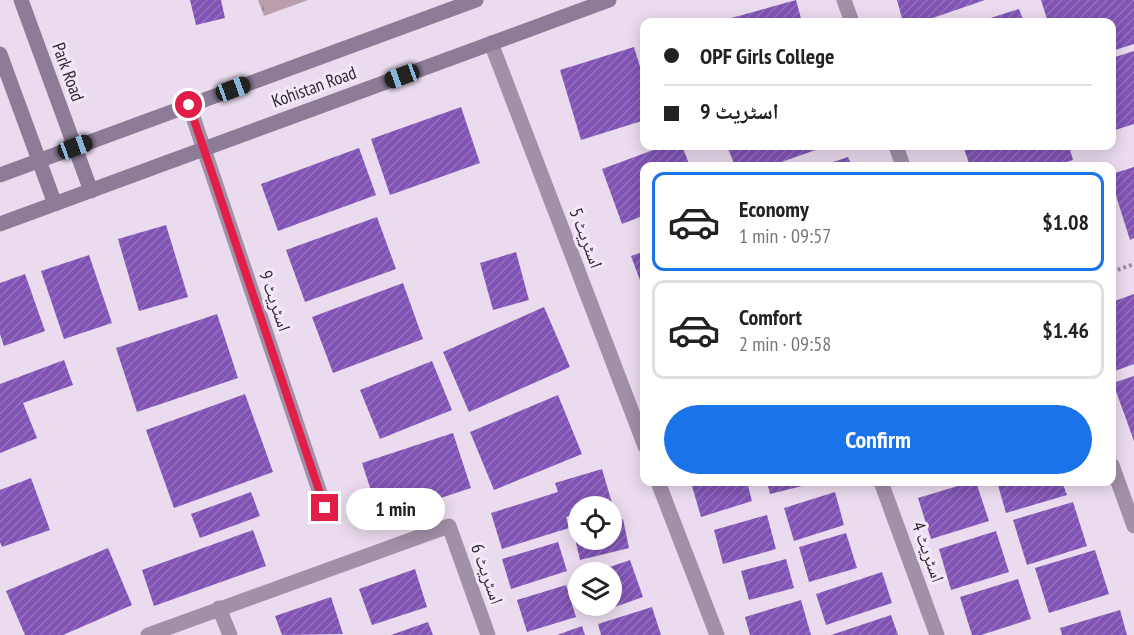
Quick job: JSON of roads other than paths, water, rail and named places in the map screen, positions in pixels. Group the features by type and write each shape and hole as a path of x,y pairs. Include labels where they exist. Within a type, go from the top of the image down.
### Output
{"street":[{"name":"Park Road","path":"21,0 90,191"},
{"name":"Kohistan Road","path":"0,175 476,0"},
{"name":"Kohistan Road","path":"0,224 609,0"},
{"path":"844,0 851,18"},
{"name":"اسٹریٹ 5","path":"491,43 640,431"},
{"path":"0,54 55,204"},
{"name":"اسٹریٹ 9","path":"189,105 325,508"},
{"path":"1116,476 1134,526"},
{"path":"660,486 717,635"},
{"name":"اسٹریٹ 4","path":"882,486 938,635"},
{"name":"اسٹریٹ 6","path":"219,608 449,526 488,635"},
{"path":"148,635 219,608 230,635"}]}
